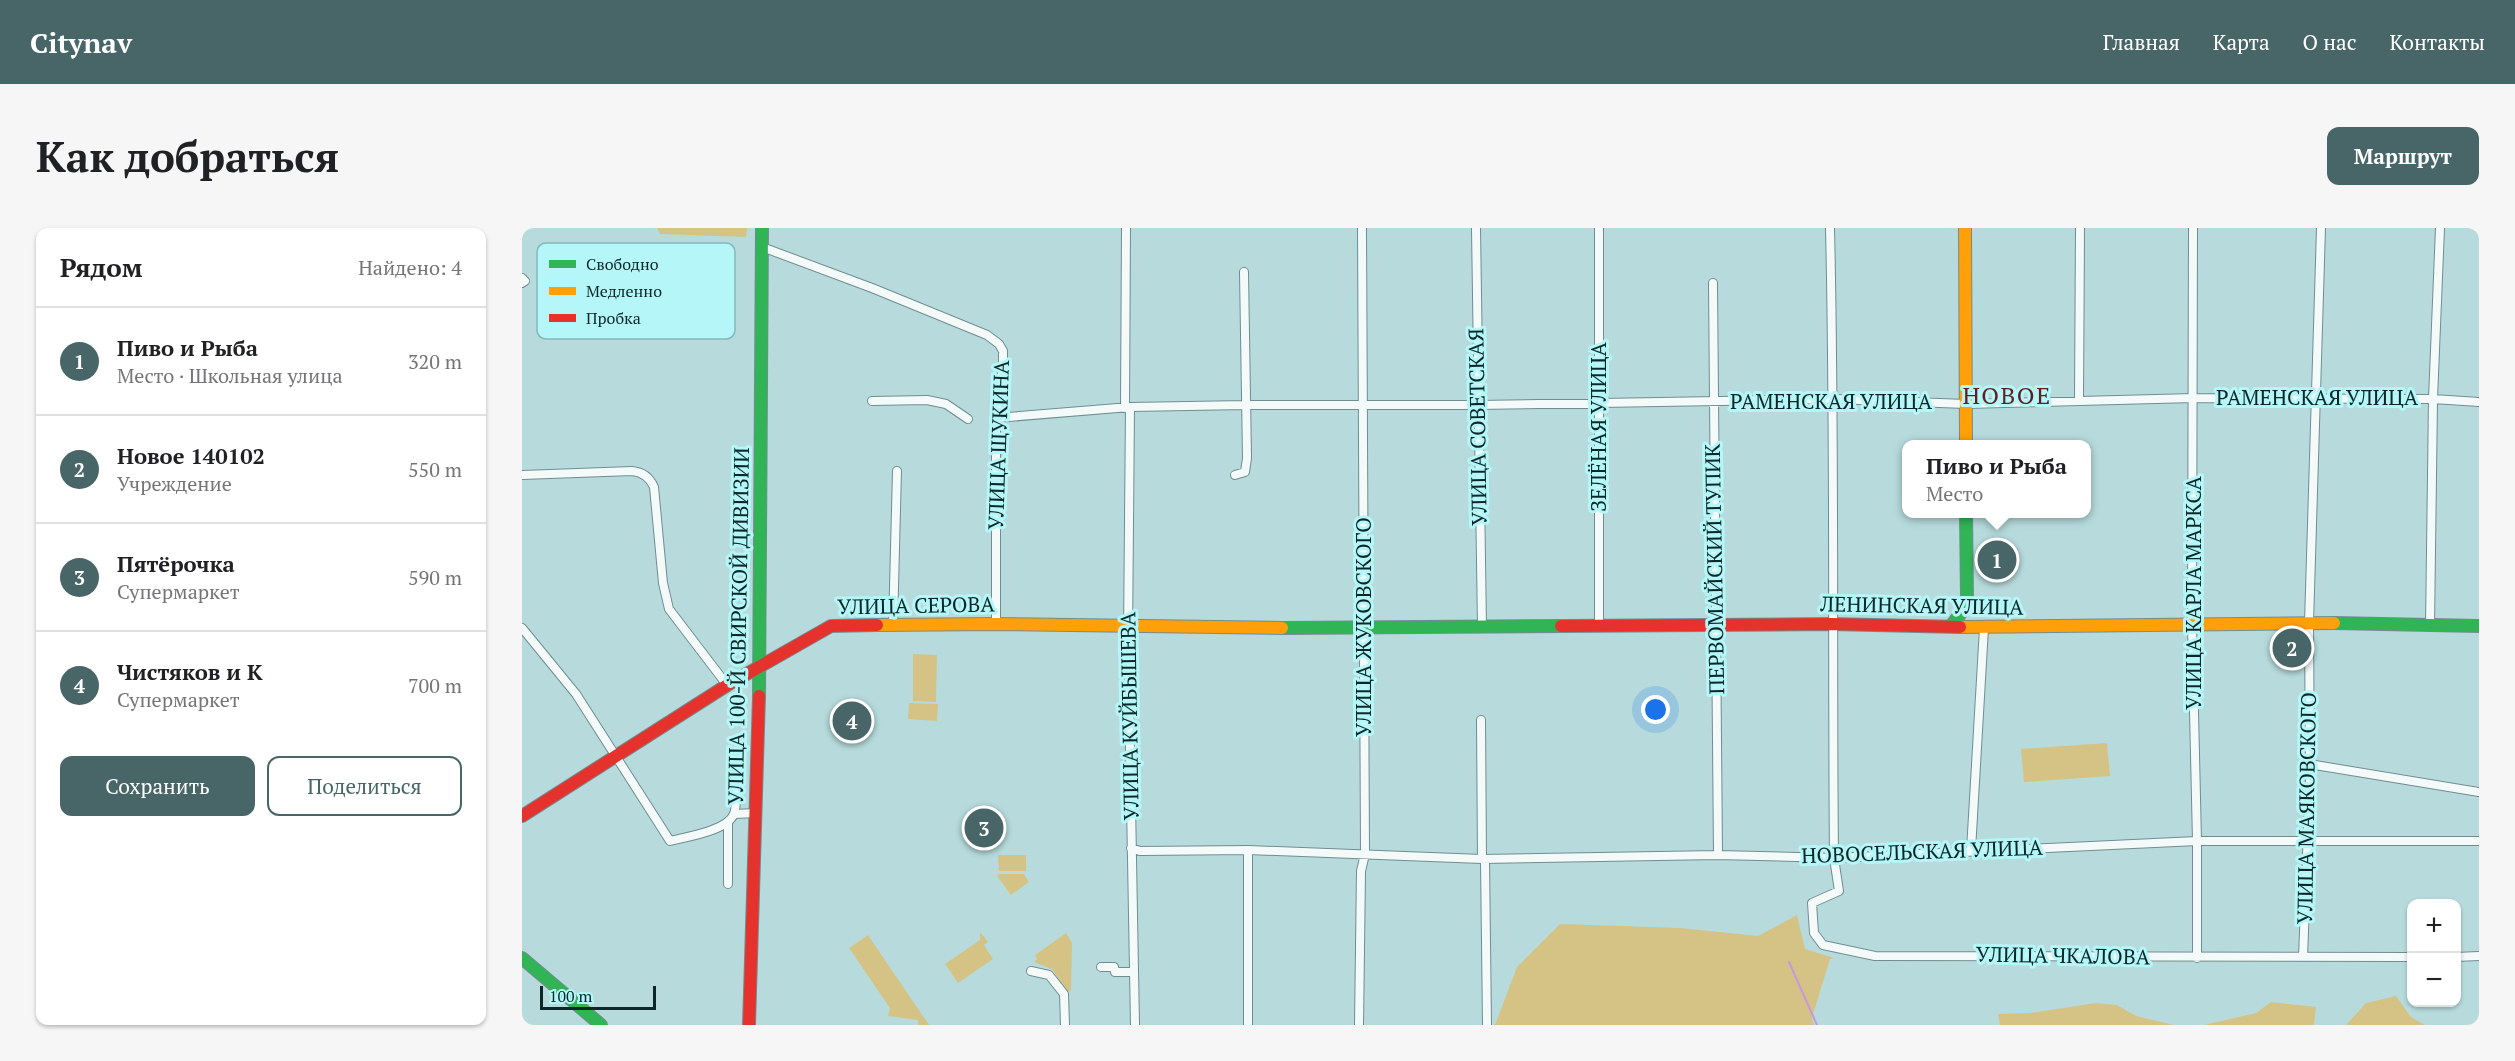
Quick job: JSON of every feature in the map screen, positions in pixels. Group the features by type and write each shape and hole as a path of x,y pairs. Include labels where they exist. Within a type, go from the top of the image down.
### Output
{"street":[{"name":"УЛИЦА 100-Й СВИРСКОЙ ДИВИЗИИ","path":"749,1025 760,665 762,228"},
{"name":"УЛИЦА КУЙБЫШЕВА","path":"1126,228 1128,627 1135,1025"},
{"name":"УЛИЦА ЖУКОВСКОГО","path":"1359,1025 1361,871 1365,854 1362,228"},
{"name":"УЛИЦА СОВЕТСКАЯ","path":"1476,228 1482,627"},
{"name":"ЗЕЛЁНАЯ УЛИЦА","path":"1599,228 1599,626"},
{"path":"1830,228 1834,399 1831,624 1834,858"},
{"path":"1965,228 1966,440"},
{"path":"2079,400 2080,228"},
{"name":"УЛИЦА КАРЛА МАРКСА","path":"2193,228 2192,625 2197,958"},
{"name":"УЛИЦА МАЯКОВСКОГО","path":"2303,957 2309,764 2309,623 2321,228"},
{"path":"2430,627 2433,399 2440,228"},
{"name":"УЛИЦА ЩУКИНА","path":"762,247 872,288 987,335 999,344 1003,351 1003,367 996,418 996,624"},
{"path":"1235,475 1245,472 1246,465 1244,272"},
{"name":"ПЕРВОМАЙСКИЙ ТУПИК","path":"1713,283 1718,855"},
{"name":"РАМЕНСКАЯ УЛИЦА","path":"996,418 1128,408 1246,405 1477,405 1834,399 1966,404 2194,398 2433,399 2479,402"},
{"path":"872,401 927,400 946,404 968,419"},
{"path":"893,626 897,471"},
{"path":"522,475 639,472 650,480 654,487 663,583 669,609 727,685"},
{"path":"1951,626 1964,609 1967,598 1966,518"},
{"name":"ЛЕНИНСКАЯ УЛИЦА","path":"1364,628 1831,624 1984,628 2309,623 2430,627 2479,626"},
{"name":"УЛИЦА СЕРОВА","path":"522,816 727,685 831,626 996,624 1364,628"},
{"path":"522,628 576,694 670,841 728,823 734,814 737,762"},
{"path":"1971,850 1984,628"},
{"path":"1481,720 1487,1025"},
{"path":"2309,764 2479,792"},
{"path":"734,814 756,813"},
{"path":"728,823 728,884"},
{"name":"НОВОСЕЛЬСКАЯ УЛИЦА","path":"1131,848 1140,851 1248,850 1484,859 1718,855 1834,858 2197,841 2479,841"},
{"path":"1248,850 1248,1025"},
{"name":"УЛИЦА ЧКАЛОВА","path":"1834,858 1839,891 1812,903 1814,933 1823,945 1875,956 2407,957"},
{"path":"2461,957 2479,956"},
{"path":"522,958 601,1025"},
{"path":"1101,967 1114,968 1115,972 1134,972"},
{"path":"1031,971 1049,975 1064,994 1065,1025"}],"shaded area":[{"path":"657,228 747,228 746,237 660,234"},
{"path":"913,654 937,655 936,702 913,701"},
{"path":"909,703 938,704 937,721 908,719"},
{"path":"2107,743 2110,776 2024,782 2021,749"},
{"path":"998,855 1026,855 1026,871 999,871"},
{"path":"999,874 1024,874 1029,882 1011,895 997,876"},
{"path":"1797,915 1805,949 1834,958 1830,959 1812,1018 1814,1025 1495,1025 1517,967 1560,924 1681,928 1758,936"},
{"path":"980,932 988,942 984,945 993,959 958,983 945,964 980,940"},
{"path":"1066,933 1072,943 1071,990 1068,992 1052,969 1034,962 1037,959 1035,955"},
{"path":"868,935 929,1025 918,1025 918,1020 888,1016 890,1008 849,948"},
{"path":"2396,996 2411,1017 2425,1025 2346,1025 2366,1003"},
{"path":"2271,1002 2316,1007 2314,1025 2204,1025 2256,1013"},
{"path":"2096,1003 2117,1005 2136,1016 2174,1025 2000,1025 1998,1014 2030,1013"}],"waterway":[{"path":"1789,962 1817,1025"}],"traffic: fast":[{"path":"759,696 762,228"},
{"path":"1951,626 1964,609 1967,598 1966,518"},
{"path":"2334,623 2479,626"},
{"path":"1282,628 1561,626"},
{"path":"522,958 601,1025"}],"traffic: slow":[{"path":"1965,228 1966,440"},
{"path":"1960,627 2334,623"},
{"path":"877,625 996,624 1282,628"}],"traffic: jam":[{"path":"1561,626 1831,624 1960,627"},
{"path":"522,816 729,684 831,626 877,625"},
{"path":"749,1025 759,696"}],"place":[{"name":"Пиво и Рыба","path":"1997,560"},
{"name":"Новое 140102","path":"2292,648"},
{"name":"Чистяков и К","path":"852,721"},
{"name":"Пятёрочка","path":"984,828"}],"district":[{"name":"НОВОЕ","path":"2007,396"}]}
